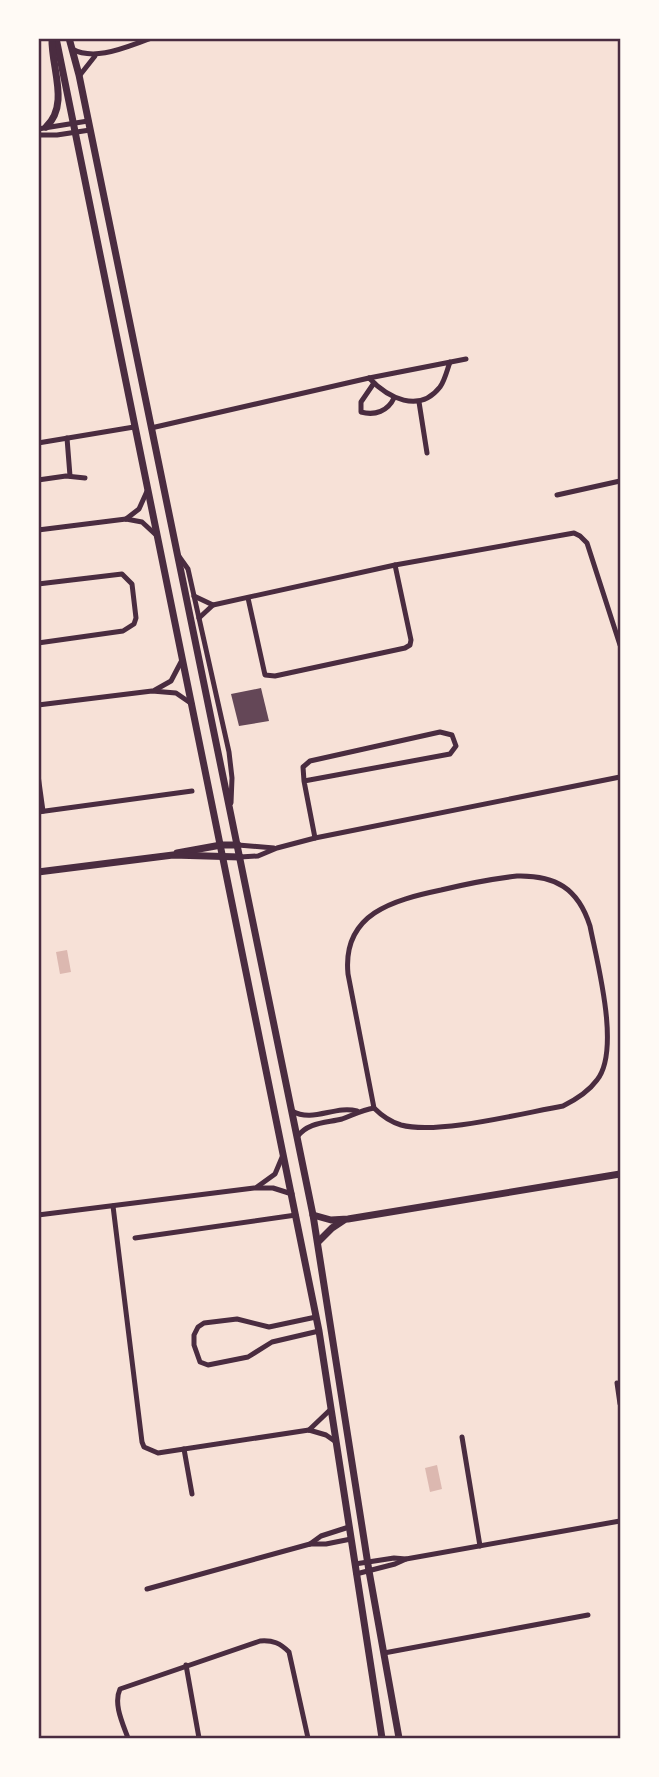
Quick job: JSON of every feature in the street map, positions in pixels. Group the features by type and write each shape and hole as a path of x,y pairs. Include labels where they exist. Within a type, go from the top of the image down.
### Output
{"street":[{"path":"54,38 100,247 134,427 319,1331 380,1738"},
{"path":"42,128 55,117 59,103 54,38"},
{"path":"69,38 79,75 313,1215 369,1571 399,1738"},
{"path":"72,49 83,54 98,54 152,38"},
{"path":"79,75 98,54"},
{"path":"42,128 73,123 89,125"},
{"path":"38,135 74,132 89,125"},
{"path":"151,428 466,359"},
{"path":"371,380 394,398 410,403 419,402 439,389 450,362"},
{"path":"371,380 360,402 362,412 374,414 383,411 391,405 394,398"},
{"path":"419,402 427,453"},
{"path":"38,443 134,427"},
{"path":"66,438 70,476"},
{"path":"38,480 70,476 85,478"},
{"path":"557,495 621,481"},
{"path":"125,519 139,509 148,488"},
{"path":"38,530 125,519 142,522 158,537"},
{"path":"194,596 213,605 395,565 574,533 587,543 619,632 621,645"},
{"path":"178,555 188,569 230,760 230,809"},
{"path":"248,598 265,675 275,676 405,648 410,645 411,640 395,565"},
{"path":"38,584 122,574 132,584 136,618 134,624 123,631 38,643"},
{"path":"199,618 213,605"},
{"path":"152,691 171,681 182,659"},
{"path":"38,705 152,691 176,693 192,705"},
{"path":"303,781 450,754 456,746 452,735 440,732 310,761 303,766 303,781 315,838"},
{"path":"38,775 41,811 192,791"},
{"path":"173,855 258,856 315,838 621,777"},
{"path":"38,872 173,855 221,845 277,848"},
{"path":"292,1111 307,1116 374,1108 386,1118 402,1125 451,1126 563,1106 579,1096 597,1081 604,1063 609,1031 586,912 564,886 543,876 517,876 410,896 379,908 369,916 353,939 347,966 374,1108"},
{"path":"296,1137 310,1126 344,1118 357,1111"},
{"path":"254,1188 275,1174 284,1153"},
{"path":"313,1215 331,1220 348,1219 621,1174"},
{"path":"38,1215 254,1188 273,1188 292,1194"},
{"path":"113,1206 144,1447 153,1453 309,1430 326,1435 337,1443"},
{"path":"135,1238 296,1215"},
{"path":"317,1242 332,1228 348,1219"},
{"path":"316,1317 269,1326 237,1319 204,1323 194,1335 194,1345 200,1362 208,1365 248,1357 272,1342 319,1331"},
{"path":"617,1383 621,1404"},
{"path":"309,1430 331,1409"},
{"path":"462,1437 480,1546"},
{"path":"184,1449 192,1494"},
{"path":"355,1564 406,1559 621,1521"},
{"path":"310,1544 320,1536 349,1528"},
{"path":"146,1589 310,1544 351,1539"},
{"path":"356,1574 406,1559"},
{"path":"384,1653 588,1615"},
{"path":"128,1738 117,1703 121,1689 260,1641 271,1641 289,1652 307,1738"},
{"path":"186,1665 199,1738"}],"shaded area":[{"path":"67,950 71,972 60,974 56,952"},
{"path":"437,1465 442,1489 430,1492 425,1468"}],"building":[{"path":"261,688 269,721 239,726 231,694"}]}
